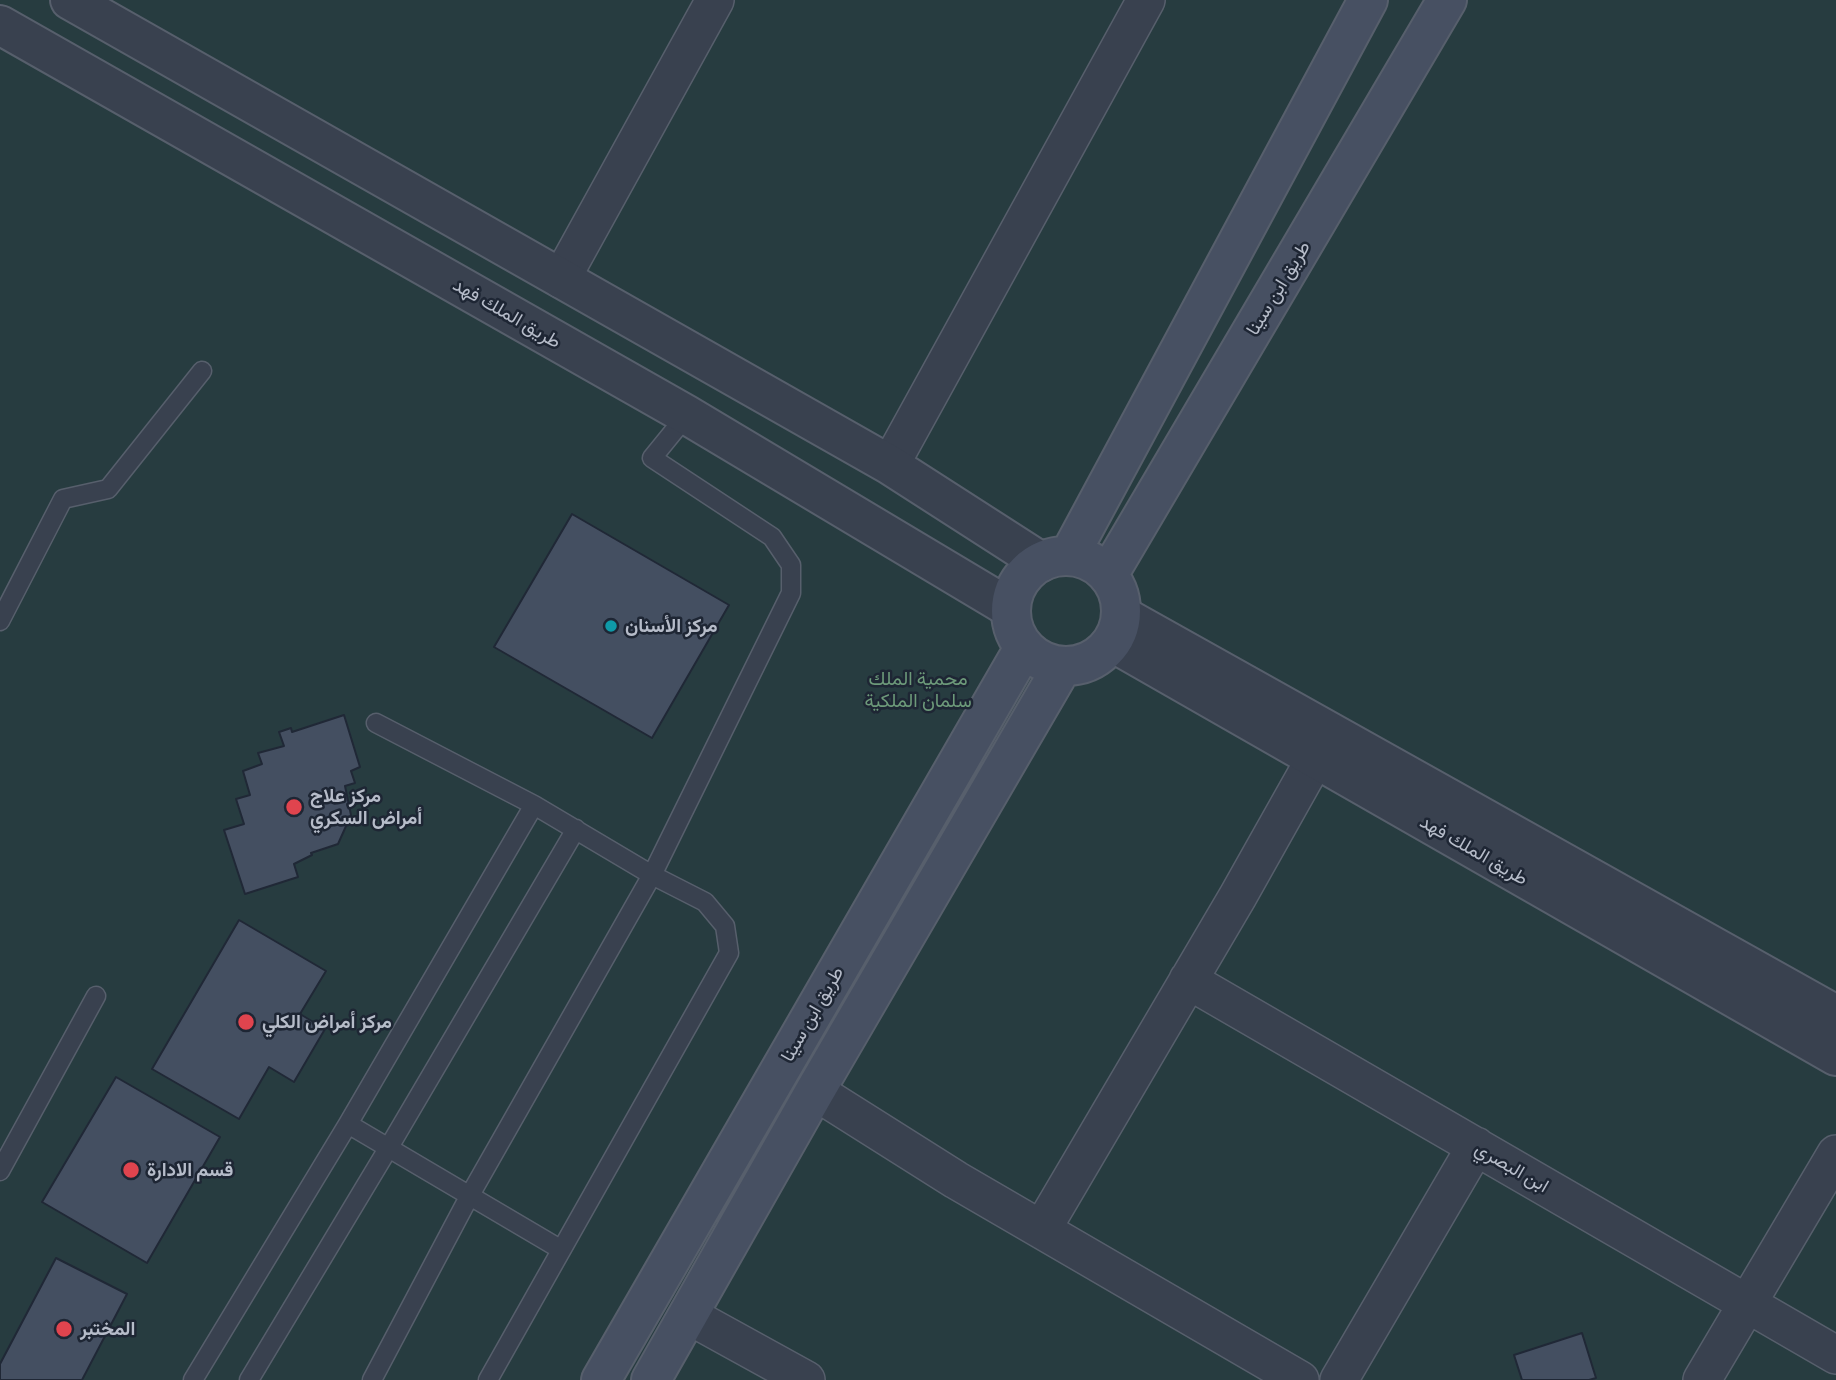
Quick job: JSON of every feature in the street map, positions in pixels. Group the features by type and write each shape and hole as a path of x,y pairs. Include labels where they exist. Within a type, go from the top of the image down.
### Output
{"main road":[{"path":"1055,559 1084,559 1097,565 1116,587 1120,601 1117,629 1102,653 1076,666 1048,664 1035,658 1024,648 1011,622 1013,594 1019,581 1055,559 1368,0"},
{"name":"طريق ابن سينا","path":"1108,575 1399,86 1447,0"},
{"name":"طريق ابن سينا","path":"601,1380 1024,648"},
{"path":"651,1380 815,1091 1062,667"}],"street":[{"path":"70,0 1055,559"},
{"path":"561,279 715,0"},
{"path":"890,466 1146,0"},
{"name":"طريق الملك فهد","path":"0,25 687,415 1010,608"},
{"name":"طريق الملك فهد","path":"1117,629 1315,759 1836,1056"},
{"name":"طريق الملك فهد","path":"1117,629 1836,1015"},
{"path":"1042,1230 1315,759"},
{"name":"ابن البصري","path":"1188,980 1836,1355"},
{"path":"815,1091 1042,1230 1300,1380"},
{"path":"1339,1380 1476,1146"},
{"path":"1703,1380 1836,1154"},
{"path":"688,1315 806,1380"}],"lane":[{"path":"0,621 63,499 108,489 202,371"},
{"path":"372,1380 470,1195 652,874 790,593 791,565 772,537 652,458 687,415"},
{"path":"376,723 534,805 705,902 724,926 729,953 488,1380"},
{"path":"193,1380 348,1124 534,805"},
{"path":"249,1380 576,829"},
{"path":"0,1171 96,996"},
{"path":"348,1124 560,1249"}],"green space":[{"name":"محمية الملك سلمان الملكية","path":"0,0 1836,0 1836,1380 0,1380"}],"building":[{"name":"مركز الأسنان","path":"572,514 729,605 652,738 494,647"},
{"name":"مركز علاج أمراض السكري","path":"344,715 360,767 351,771 355,783 345,786 351,815 338,844 311,853 312,855 294,864 298,877 245,894 224,830 244,824 236,799 250,795 243,771 262,764 258,753 284,746 279,732 291,728 292,732"},
{"name":"مركز أمراض الكلي","path":"239,920 326,971 300,1014 325,1029 294,1082 269,1067 239,1119 152,1069"},
{"name":"قسم الادارة","path":"116,1077 220,1137 147,1263 42,1202"},
{"name":"المختبر","path":"56,1258 127,1294 82,1380 0,1380 0,1364"},
{"path":"1582,1333 1596,1378 1522,1380 1514,1355"}],"place":[{"name":"مركز الأسنان","path":"611,626"},
{"name":"مركز علاج أمراض السكري","path":"294,807"},
{"name":"مركز أمراض الكلي","path":"246,1022"},
{"name":"قسم الادارة","path":"131,1170"},
{"name":"المختبر","path":"64,1329"}]}
